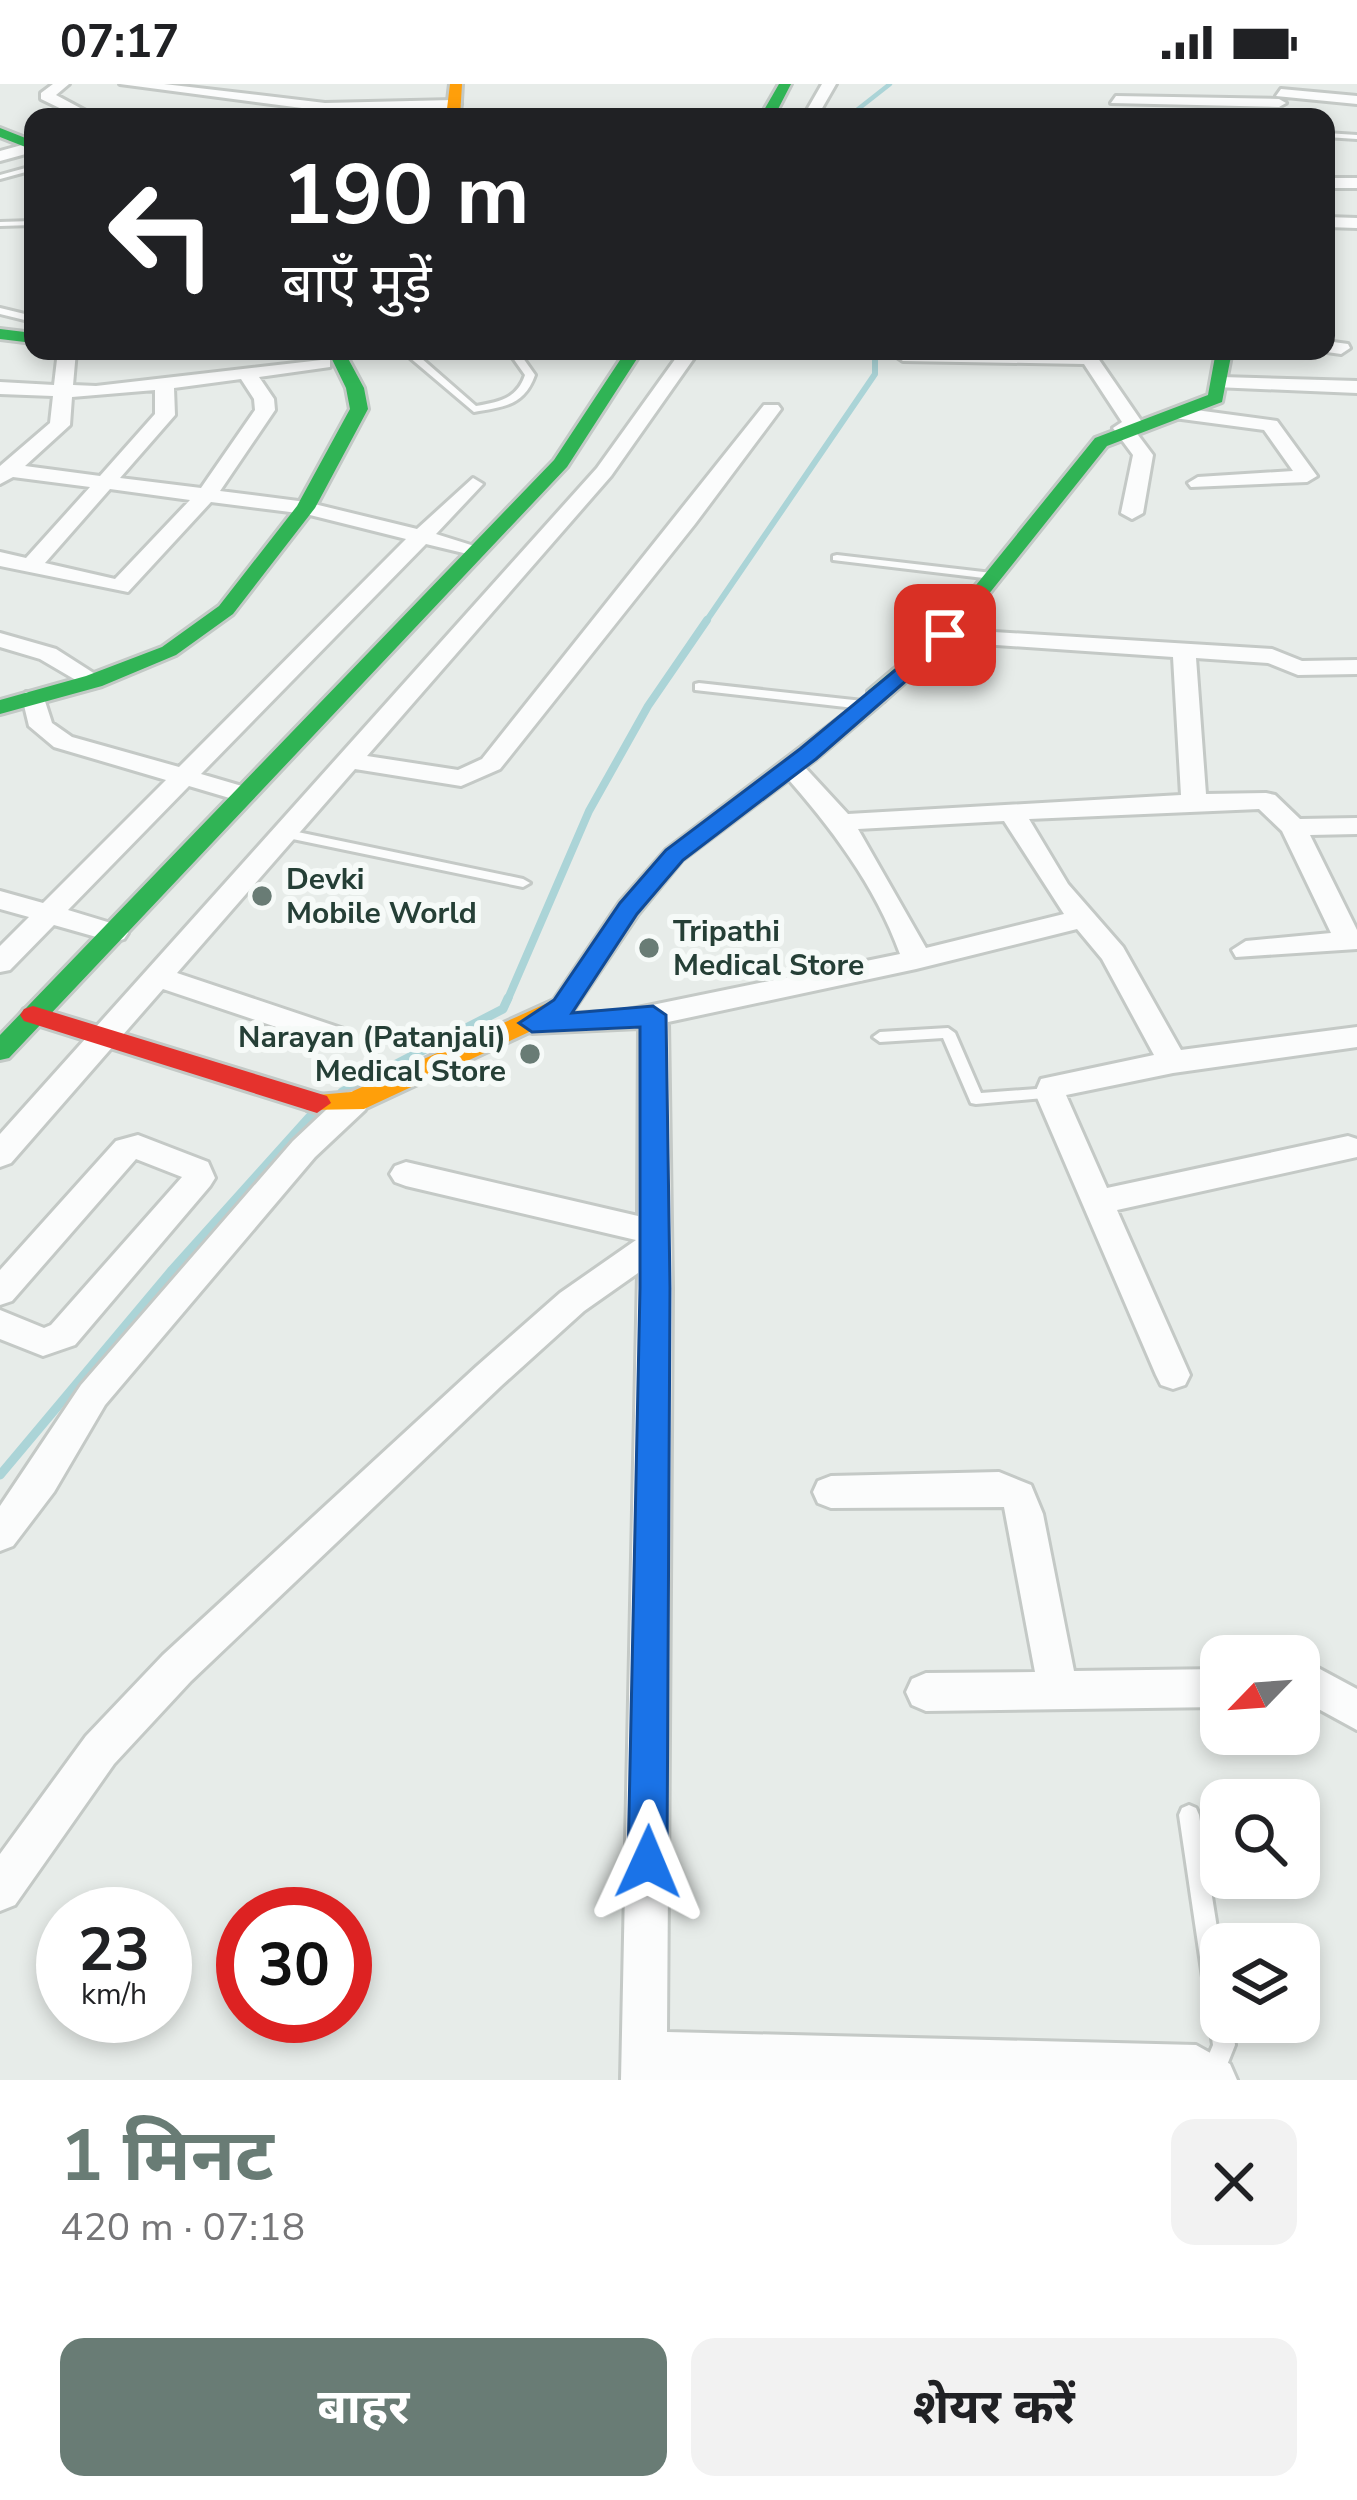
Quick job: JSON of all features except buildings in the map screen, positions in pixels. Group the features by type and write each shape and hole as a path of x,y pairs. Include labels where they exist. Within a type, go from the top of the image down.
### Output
{"street":[{"path":"62,84 46,96 71,108"},
{"path":"127,84 325,107 445,103"},
{"path":"1116,100 1357,100"},
{"path":"321,108 325,107"},
{"path":"3,474 60,425 65,360"},
{"path":"0,388 60,391 164,386 316,360"},
{"path":"0,707 94,681 169,651 212,621 306,508 358,409 355,388 332,360"},
{"path":"0,1051 561,463 628,360"},
{"path":"0,1155 604,472 685,360"},
{"path":"1090,360 1143,454 1132,513"},
{"path":"0,1534 41,1481 93,1395 348,1103 563,1006 628,908 674,855 791,767 945,635 1101,442 1129,426 1181,414 1216,398 1223,360"},
{"path":"0,559 116,588 209,492 265,410 264,399 248,375"},
{"path":"1222,383 1357,387"},
{"path":"30,567 165,416 164,386"},
{"path":"350,761 461,778 490,764 688,520 771,409"},
{"path":"1181,414 1270,425 1306,476 1198,483"},
{"path":"3,474 209,492 306,508 476,550"},
{"path":"0,963 473,484"},
{"path":"945,635 1272,656 1298,668 1357,667"},
{"path":"7,646 48,654 94,681"},
{"path":"1184,651 1194,802"},
{"path":"34,697 41,726 63,742 244,794"},
{"path":"791,767 841,822 904,927 916,959"},
{"path":"841,822 1266,801 1294,827 1353,940 1246,950"},
{"path":"1012,813 1058,889 1113,954 1173,1062"},
{"path":"1294,827 1357,826"},
{"path":"0,900 114,933"},
{"path":"532,1023 623,1021 1085,918"},
{"path":"159,977 334,1036"},
{"path":"33,1015 309,1103 348,1103"},
{"path":"653,1015 655,1238 645,2067 1196,2068 1213,2078"},
{"path":"1173,1375 1050,1093 1060,1082 1357,1037"},
{"path":"0,1292 128,1149 138,1147 197,1170 199,1178 63,1335 43,1342 0,1324"},
{"path":"1097,1202 1348,1148"},
{"path":"406,1174 655,1238"},
{"path":"0,1890 100,1750 177,1668 489,1376 572,1302 655,1238"},
{"path":"831,1492 999,1488 1018,1496 1058,1690"},
{"path":"926,1692 1200,1688"},
{"path":"1320,1688 1357,1711"}],"lane":[{"path":"417,360 474,409 518,399 527,392 530,375 519,360"},
{"path":"837,558 992,576"},
{"path":"699,687 865,705"},
{"path":"288,834 523,883"},
{"path":"880,1037 947,1033 976,1099 1050,1093"},
{"path":"1189,1815 1224,2045 1213,2078"}],"waterway":[{"path":"859,108 890,84"},
{"path":"705,623 875,374 875,360"},
{"path":"507,1001 589,811 648,706 707,620"},
{"path":"342,1092 503,1009 508,998"},
{"path":"0,1475 172,1270 314,1112"}],"traffic: fast":[{"path":"772,108 785,84"},
{"path":"0,132 24,142"},
{"path":"0,334 24,337"},
{"path":"0,707 94,681 169,651 226,610 306,508 359,409 355,388 341,360"},
{"path":"0,1051 561,463 628,360"},
{"path":"876,696 945,636 1101,442 1216,398 1222,360"}],"traffic: slow":[{"path":"454,108 456,84"},
{"path":"317,1103 354,1102 563,1006 629,908 674,855 876,696"}],"traffic: jam":[{"path":"33,1015 317,1103"}],"place":[{"name":"Devki Mobile World","path":"262,896"},
{"name":"Tripathi Medical Store","path":"649,948"},
{"name":"Narayan (Patanjali) Medical Store","path":"530,1054"}],"route":[{"path":"648,1862 655,1288 653,1015 623,1021 532,1023 563,1006 628,908 674,855 808,754 945,635"}]}
